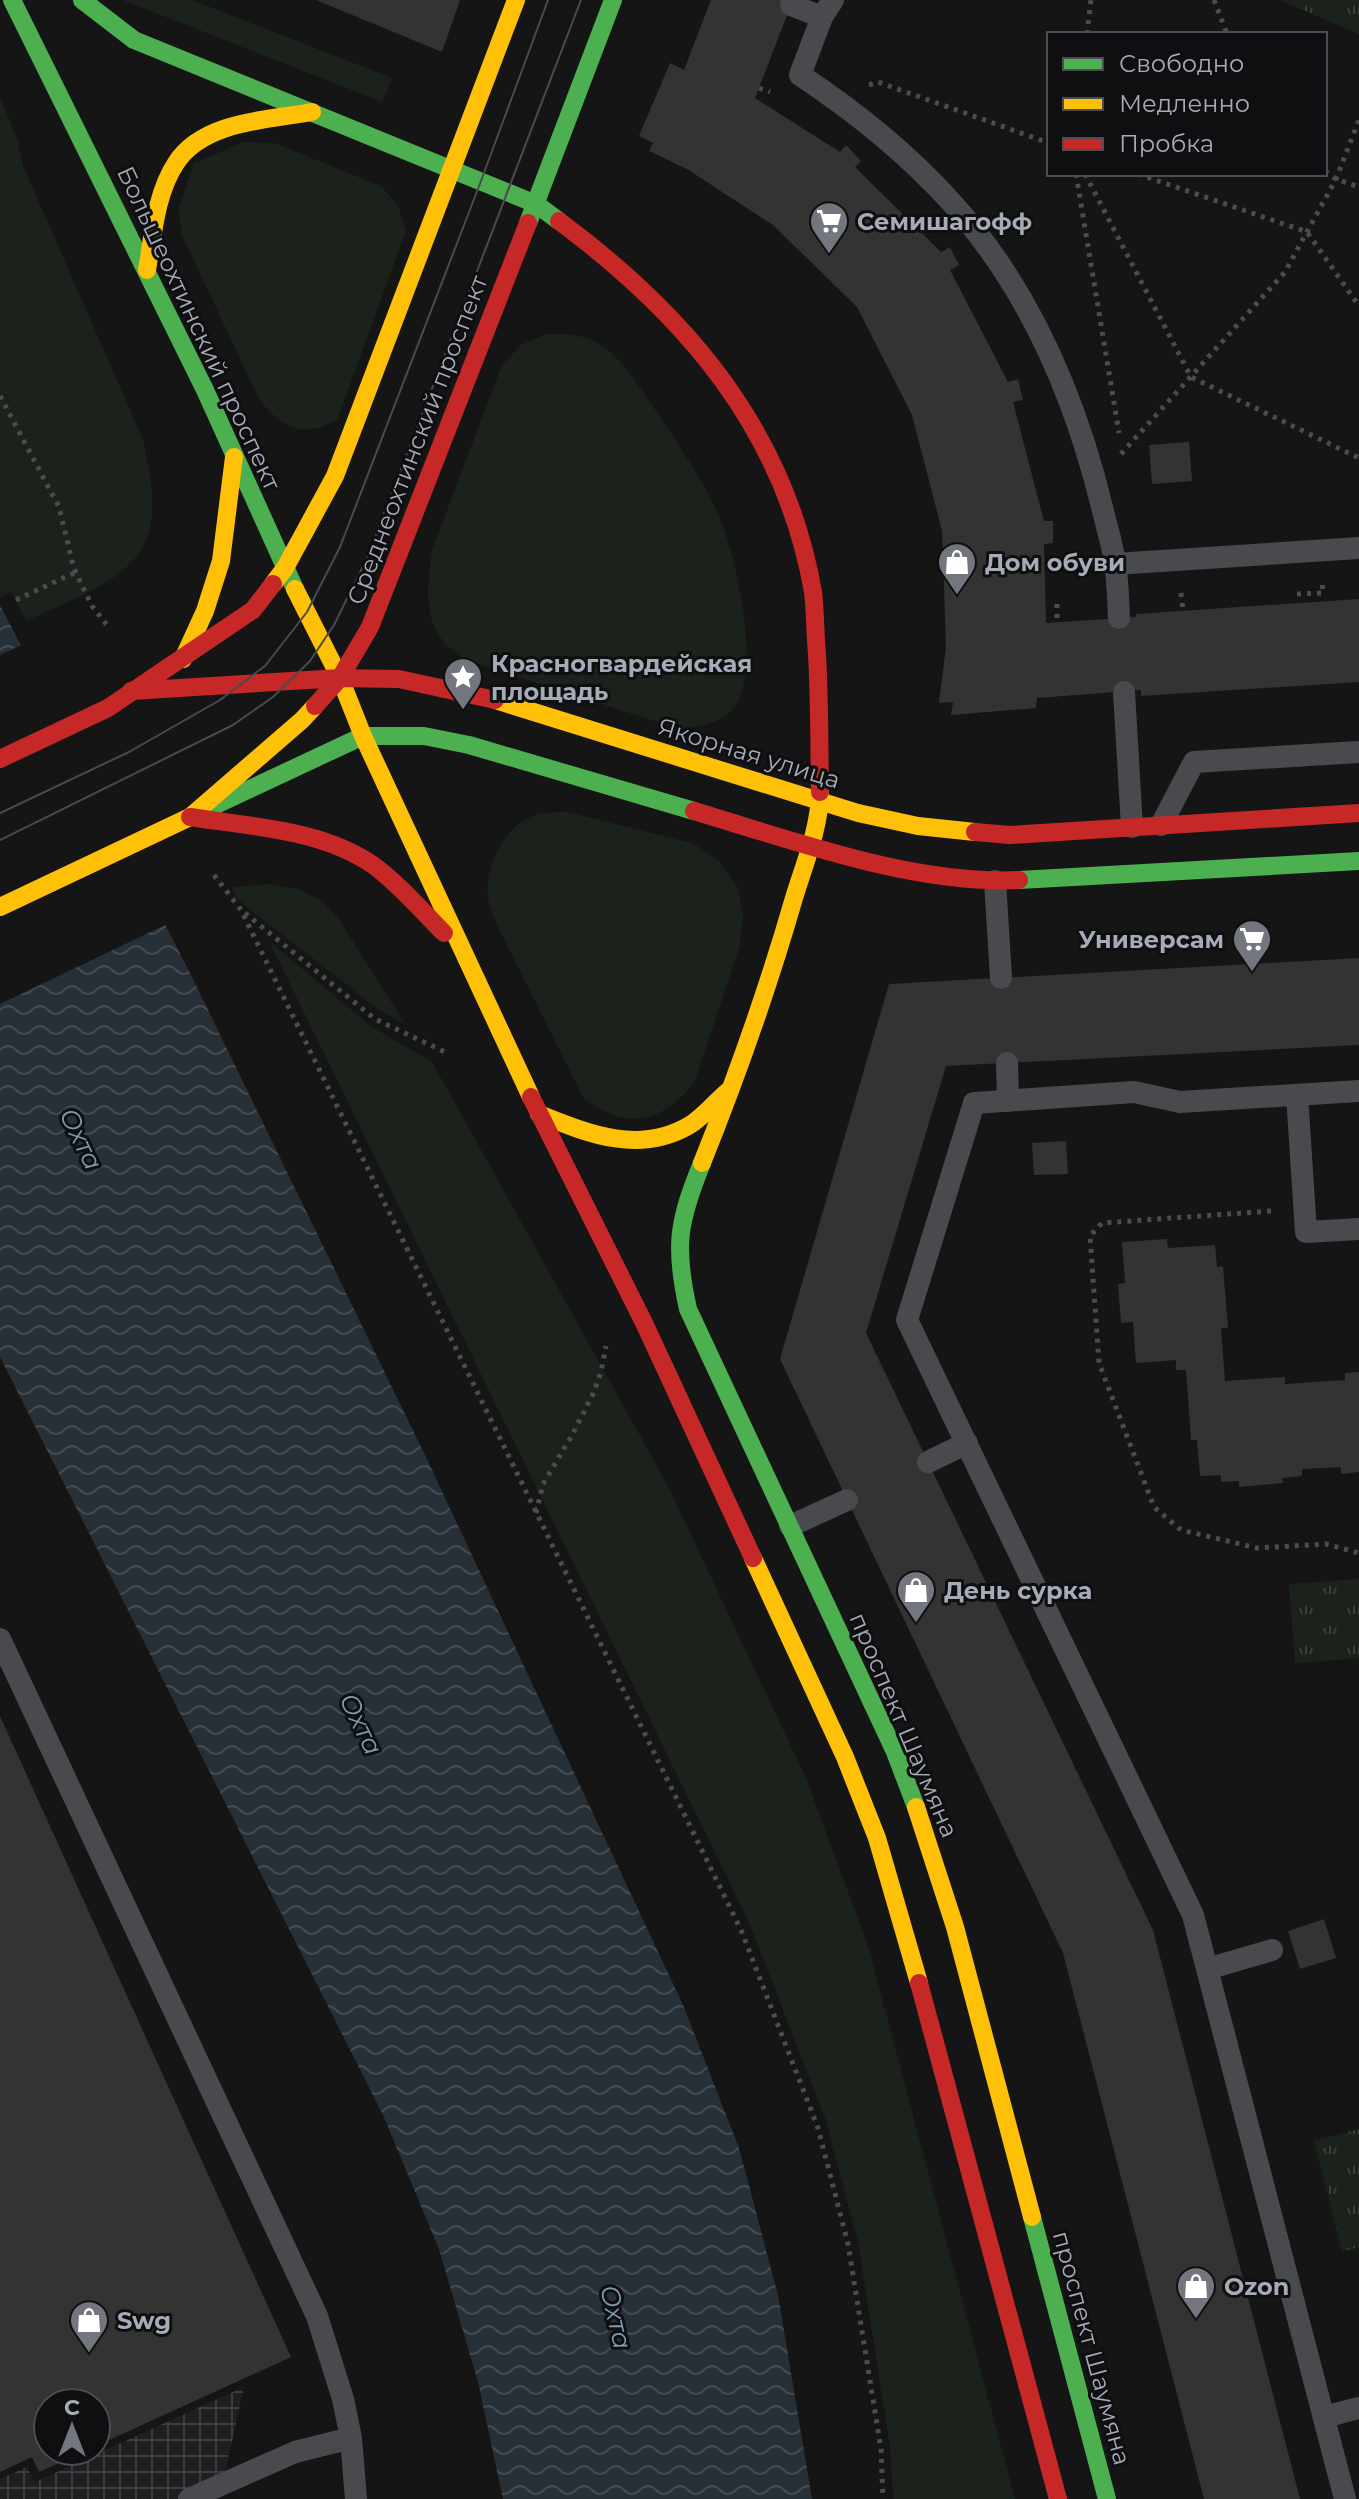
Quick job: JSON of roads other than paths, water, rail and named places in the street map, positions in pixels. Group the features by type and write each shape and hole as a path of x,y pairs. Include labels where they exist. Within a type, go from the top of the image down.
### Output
{"street":[{"name":"Большеохтинский проспект","path":"12,0 147,270 285,568 340,678"},
{"path":"82,0 134,40 536,204 598,250 652,297 713,364 760,435 794,513 813,593 819,683 820,800 810,846 774,967 733,1086 692,1123 658,1140 622,1143 539,1114"},
{"path":"0,759 108,708 183,659 253,610 285,568 335,476 516,0"},
{"name":"Среднеохтинский проспект","path":"0,907 190,817 283,738 340,678 370,627 390,581 613,0"},
{"path":"147,270 159,207 173,169 183,153 215,133 312,112"},
{"path":"183,659 205,611 221,561 234,455"},
{"path":"340,678 363,736 539,1114 645,1325 845,1757 877,1838 948,2085 1058,2499"},
{"name":"Якорная улица","path":"131,691 340,678 399,679 466,692 858,813 954,831 1010,835 1359,813"},
{"path":"190,817 363,736 424,736 469,745 810,846 908,870 995,881 1359,861"},
{"path":"190,817 309,838 348,851 392,880 467,956"},
{"name":"проспект Шаумяна","path":"733,1086 689,1196 680,1231 679,1268 688,1309 895,1752 924,1829 991,2057 1107,2499"}],"lane":[{"path":"791,5 828,8 800,75 835,98 898,148 944,195 1002,268 1043,337 1074,411 1097,487 1115,564 1119,618"},
{"path":"1115,564 1359,548"},
{"path":"1124,692 1132,827"},
{"path":"1161,825 1194,762 1359,752"},
{"path":"995,881 1001,978"},
{"path":"1007,1063 1008,1101"},
{"path":"1345,2499 1193,1915 907,1320 974,1103 1134,1092 1180,1102 1359,1091"},
{"path":"1297,1095 1306,1232 1359,1229"},
{"path":"928,1462 967,1443"},
{"path":"790,1526 847,1500"},
{"path":"0,1639 317,2316 343,2399 351,2438 356,2499"},
{"path":"1207,1969 1272,1950"},
{"path":"1324,2417 1359,2408"},
{"path":"189,2499 295,2452 351,2438"}],"water":[{"name":"Охта","path":"0,605 188,969 424,1453 683,2005 739,2148 778,2295 812,2499 503,2499 478,2382 439,2249 383,2115 0,1357"}],"tram line":[{"path":"0,813 129,752 220,700 265,666 307,612 340,547 548,0"},
{"path":"0,840 233,725 273,697 310,661 334,625 367,558 581,0"}],"place":[{"name":"Семишагофф","path":"829,255"},
{"name":"Дом обуви","path":"957,596"},
{"name":"Красногвардейская площадь","path":"463,711"},
{"name":"Универсам","path":"1252,973"},
{"name":"День сурка","path":"916,1624"},
{"name":"Ozon","path":"1196,2320"},
{"name":"Swg","path":"89,2354"}]}
